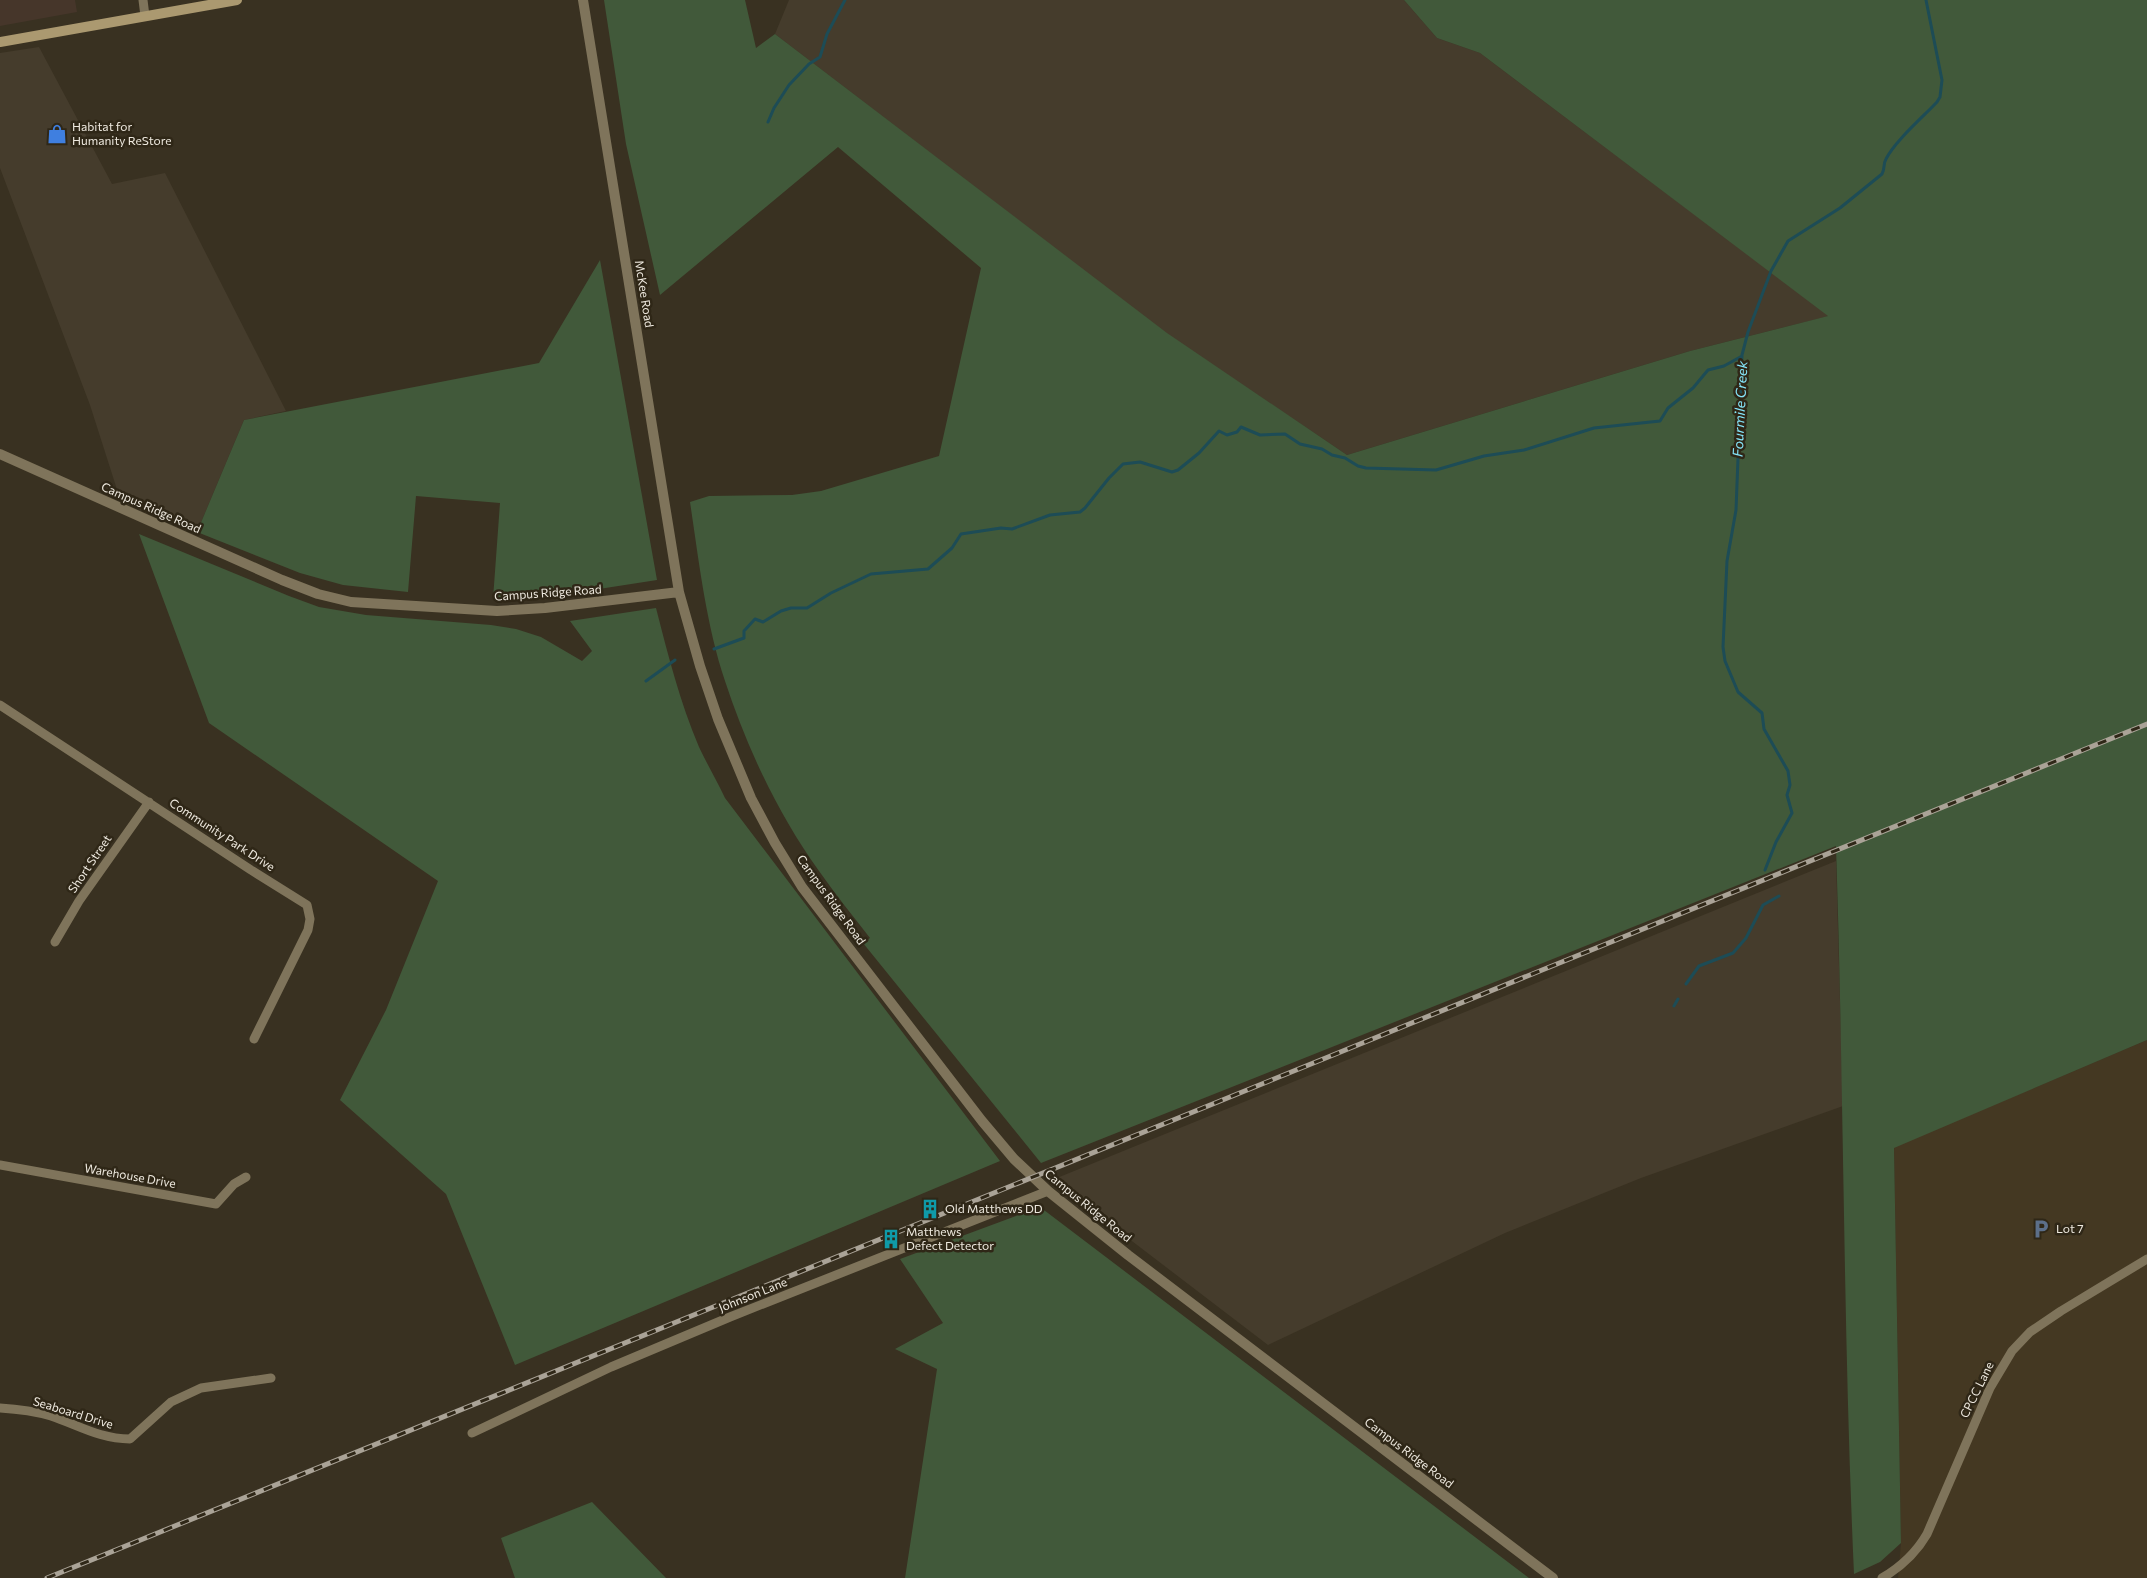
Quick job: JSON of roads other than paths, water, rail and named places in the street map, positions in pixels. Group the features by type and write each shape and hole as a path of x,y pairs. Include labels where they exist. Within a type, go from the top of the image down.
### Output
{"main road":[{"path":"0,42 237,0"}],"street":[{"path":"143,0 145,16"},
{"name":"McKee Road","path":"583,0 679,592"},
{"name":"Campus Ridge Road","path":"0,454 282,580 318,594 351,602 444,608 522,610 679,592 700,666 732,756 751,798 780,850 802,886 982,1121 1014,1159 1048,1191 1191,1304 1553,1578"},
{"name":"Community Park Drive","path":"0,705 307,905 310,919 308,930 254,1039"},
{"name":"Short Street","path":"56,942 79,901 149,802"},
{"name":"Warehouse Drive","path":"0,1164 216,1204 234,1184 246,1177"},
{"name":"Johnson Lane","path":"472,1433 611,1367 730,1317 1048,1191"},
{"name":"CPCC Lane","path":"1882,1578 1908,1559 1920,1547 1990,1388 2016,1346 2030,1332 2061,1311 2147,1259"},
{"name":"Seaboard Drive","path":"0,1408 50,1416 112,1439 130,1439 171,1402 201,1388 271,1378"}],"waterway":[{"path":"768,122 774,108 789,85 809,64 820,57 827,34 845,0"},
{"name":"Fourmile Creek","path":"1765,870 1776,842 1792,813 1787,795 1790,785 1788,771 1764,729 1762,713 1738,692 1725,661 1723,647 1727,561 1736,510 1742,355 1748,332 1771,271 1788,241 1840,208 1882,174 1885,161 1890,152 1940,97 1942,80 1926,0"},
{"path":"714,649 744,638 744,631 755,619 763,622 781,611 791,608 807,608 831,593 871,574 928,569 952,548 961,534 1001,528 1012,529 1050,515 1080,512 1123,464 1140,462 1172,472 1178,470 1199,453 1219,431 1227,435 1237,432 1241,427 1260,435 1285,434 1300,444 1322,449 1332,455 1345,458 1358,466 1366,468 1436,470 1484,456 1524,450 1594,428 1660,421 1668,408 1693,388 1708,370 1724,366 1742,356"},
{"path":"646,681 675,660"},
{"name":"Fourmile Creek","path":"1686,984 1699,966 1733,953 1746,938 1763,905 1779,896"},
{"name":"Fourmile Creek","path":"1674,1006 1678,999"}],"railway":[{"path":"47,1578 2147,724"}],"place":[{"name":"Habitat for Humanity ReStore","path":"57,134"},
{"name":"Old Matthews DD","path":"930,1209"},
{"name":"Lot 7","path":"2041,1229"},
{"name":"Matthews Defect Detector","path":"891,1239"}]}
